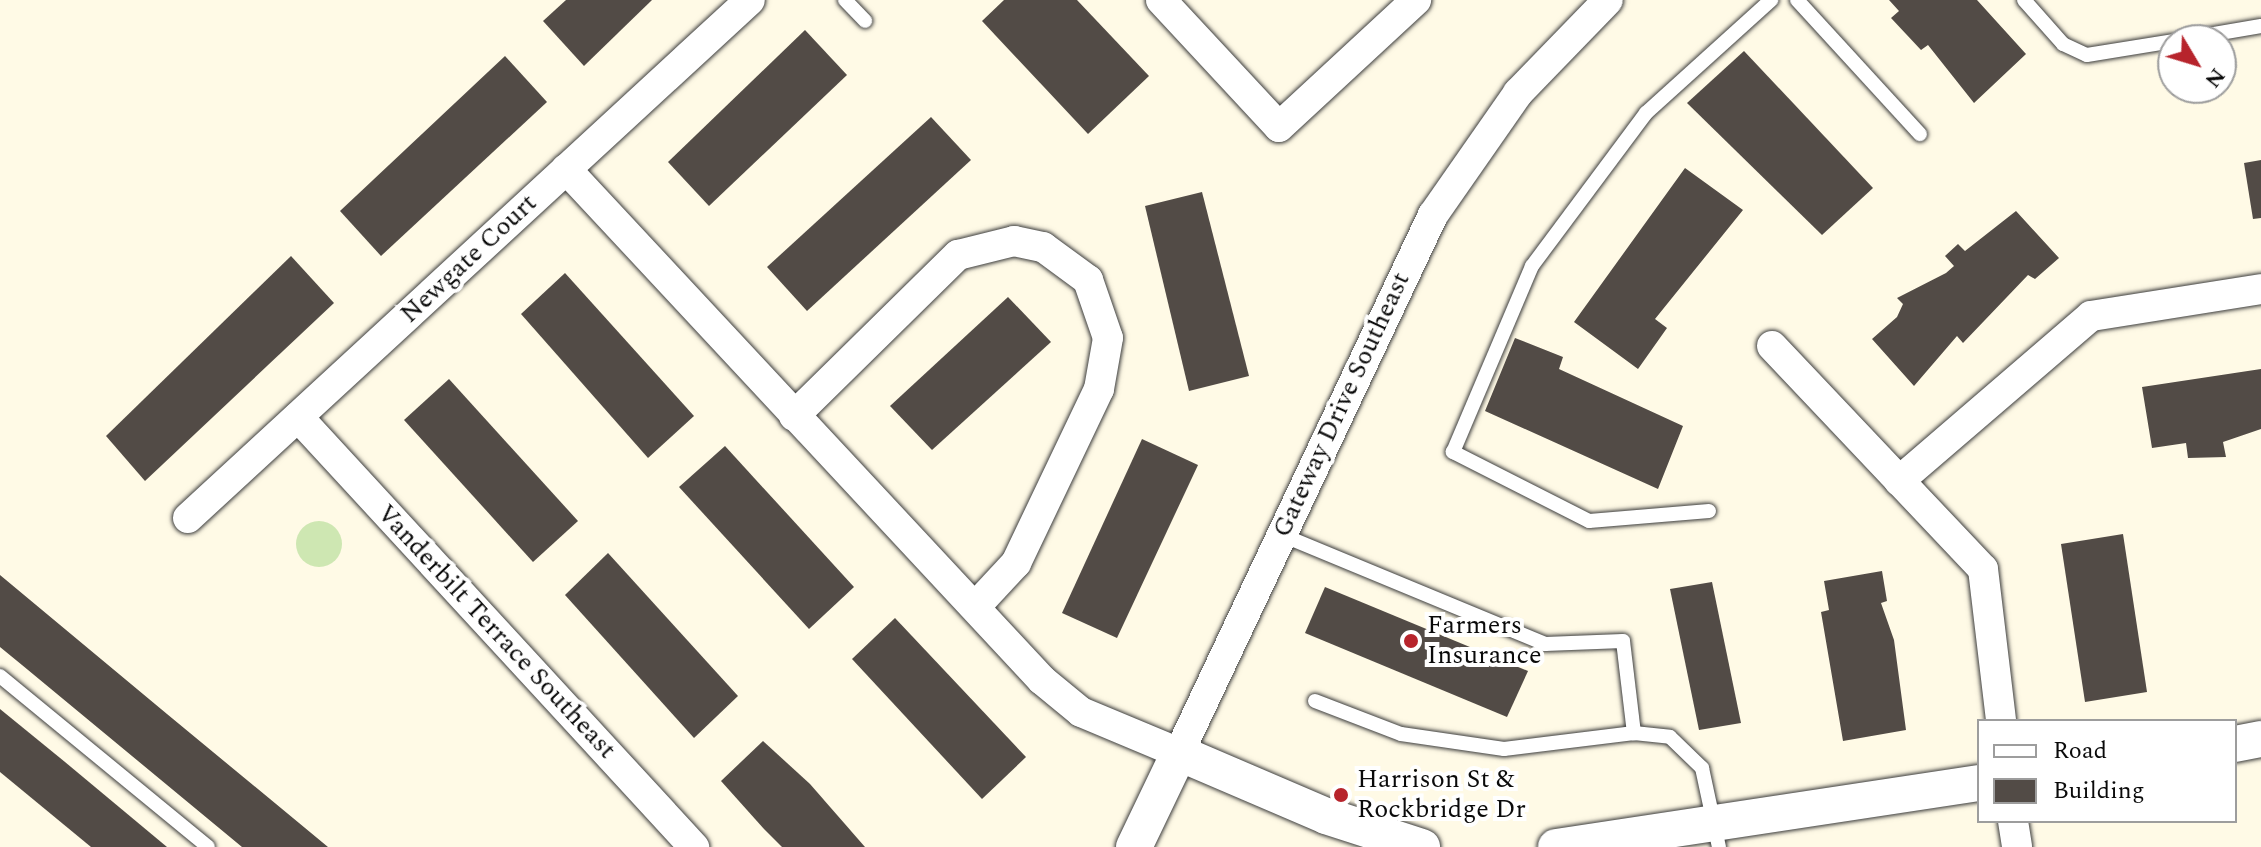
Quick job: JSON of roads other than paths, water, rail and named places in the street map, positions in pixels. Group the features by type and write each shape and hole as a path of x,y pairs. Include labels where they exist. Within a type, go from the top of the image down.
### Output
{"street":[{"name":"Newgate Court","path":"188,518 750,0"},
{"path":"1161,0 1279,127 1416,0"},
{"name":"Gateway Drive Southeast","path":"1134,847 1433,215 1518,93 1608,0"},
{"path":"566,169 794,416 977,605 1042,680 1081,712 1326,816 1422,847"},
{"path":"794,416 958,255 1014,241 1043,247 1088,280 1108,338 1099,389 1016,563 977,605"},
{"path":"1899,481 2091,316 2261,289"},
{"path":"1772,346 1983,569 2001,719"},
{"name":"Vanderbilt Terrace Southeast","path":"298,417 694,847"},
{"path":"2237,744 2261,739"},
{"path":"1556,847 1718,835 1977,783"},
{"path":"2013,823 2017,847"}],"lane":[{"path":"845,0 865,21"},
{"path":"1709,511 1589,521 1453,452 1532,266 1646,113 1771,0"},
{"path":"1797,0 1920,134"},
{"path":"2024,0 2063,44 2087,55 2157,43"},
{"path":"2237,30 2261,26"},
{"path":"1282,535 1545,644 1623,641 1634,733"},
{"path":"0,676 208,847"},
{"path":"1315,701 1401,734 1504,749 1634,733 1670,737 1702,768 1718,835"}],"place":[{"name":"Farmers Insurance","path":"1411,641"},
{"name":"Harrison St & Rockbridge Dr","path":"1341,795"}]}
